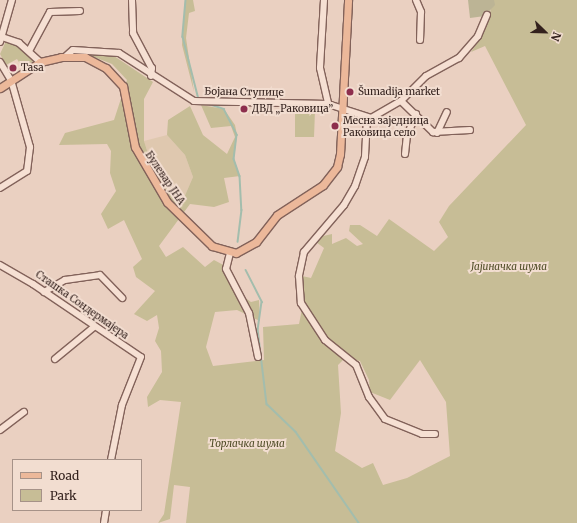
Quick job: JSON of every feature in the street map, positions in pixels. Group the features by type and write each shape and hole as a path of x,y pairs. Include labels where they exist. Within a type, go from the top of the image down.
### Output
{"main road":[{"path":"230,253 248,249 281,211 328,180 340,154 348,0"},
{"name":"Булевар ЈНА","path":"0,88 40,62 66,56 91,59 119,80 126,94 134,147 149,175 190,226 212,246 230,253"}],"street":[{"path":"12,0 1,39 29,51 40,62"},
{"path":"132,0 133,33 152,68 151,76"},
{"path":"324,0 320,62 328,104"},
{"path":"416,0 421,12 420,40"},
{"path":"29,51 50,12 80,11"},
{"path":"435,434 422,434 385,419 369,397 356,365 325,340 301,303 299,276 304,252 344,205 354,186 365,157 367,118 379,115 401,100 426,76 468,49 487,15"},
{"name":"Бојана Ступице","path":"66,56 74,50 112,50 132,59 151,76 199,101 328,104 342,107 367,118"},
{"path":"0,62 11,80 28,133 30,165 27,171 0,188"},
{"path":"401,100 437,133 470,130"},
{"path":"437,133 448,112"},
{"path":"404,154 407,136 416,114"},
{"path":"230,253 226,269 249,313 258,357"},
{"name":"Сташка Сондермајера","path":"0,266 44,292 142,359 122,405 110,459"},
{"path":"44,292 66,280 100,275 122,298"},
{"path":"55,360 94,327"},
{"path":"0,430 24,412"},
{"path":"104,523 106,511"}],"shaded area":[{"path":"468,0 494,0 495,5 485,16 470,18"},
{"path":"167,135 185,155 193,177 183,200 173,195 151,163 144,141"}],"green space":[{"path":"185,0 193,0 195,11 189,13 186,38 194,92 182,45"},
{"path":"494,0 577,0 577,523 186,523 190,487 174,485 170,519 158,523 164,514 181,402 160,400 148,407 147,397 162,372 161,351 155,341 159,328 157,315 147,321 134,314 155,291 136,277 133,267 142,259 124,220 108,229 101,214 116,191 110,173 111,151 107,144 59,145 65,133 114,120 127,80 112,64 84,53 111,54 153,82 144,99 144,141 151,163 173,195 183,200 193,177 185,155 167,135 168,120 190,106 203,135 227,154 235,137 231,126 211,128 201,105 224,109 235,125 237,135 234,159 240,176 224,178 229,202 214,207 190,204 159,246 166,257 183,247 205,267 214,260 229,268 236,291 251,302 259,300 260,321 237,310 215,312 206,347 213,366 264,360 263,327 299,324 303,304 302,276 311,278 324,248 316,242 319,237 332,234 332,244 346,238 357,246 363,244 349,231 350,225 360,225 377,236 389,219 434,251 448,237 439,222 449,206 526,125 485,46 471,52 482,36","holes":["345,358 360,361 369,380 370,392 390,400 420,360 446,402 450,456 407,478 383,485 373,463 362,468 335,451 341,413 338,365"]},
{"path":"6,41 20,47 36,60 22,67 17,59 6,65 0,54"},
{"path":"295,110 315,111 314,137 295,137"}],"waterway":[{"path":"186,0 183,37 199,100"},
{"path":"209,104 224,109 237,135 234,159 240,176 242,210 238,242"},
{"path":"246,270 262,302 258,329 267,404 296,432 359,523"}],"place":[{"name":"Tasa","path":"13,68"},
{"name":"Šumadija market","path":"350,92"},
{"name":"ДВД „Раковица”","path":"244,109"},
{"name":"Месна заједница Раковица село","path":"335,126"}],"park label":[{"name":"Јајиначка шума","path":"509,267"},
{"name":"Торлачка шума","path":"247,444"}]}
